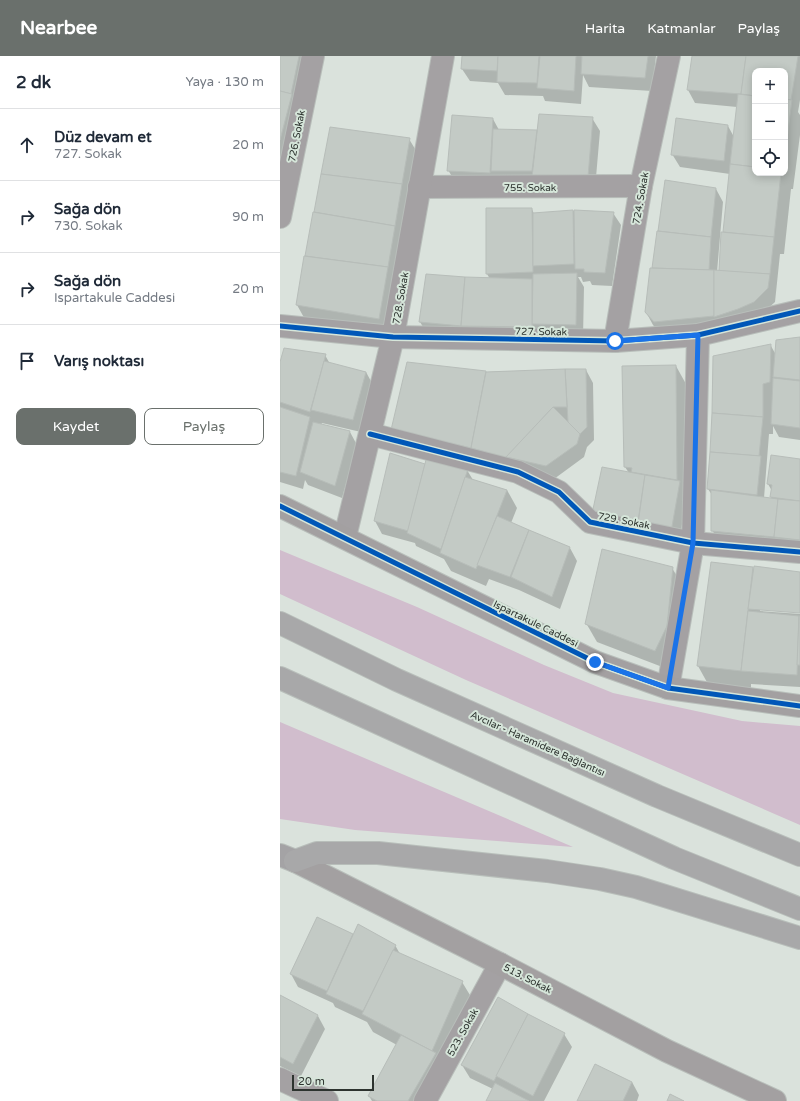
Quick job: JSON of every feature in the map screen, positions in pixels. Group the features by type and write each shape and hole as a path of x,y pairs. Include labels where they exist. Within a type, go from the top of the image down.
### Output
{"highway":[{"name":"Avcılar - Haramidere Bağlantısı","path":"280,623 397,680 657,796 800,855"},
{"path":"280,678 674,858 800,909"},
{"path":"287,858 317,853 378,853 585,876 636,886 800,938"}],"street":[{"name":"726. Sokak","path":"280,217 313,56"},
{"name":"728. Sokak","path":"345,537 393,337 443,56"},
{"name":"724. Sokak","path":"615,341 641,186 669,56"},
{"name":"755. Sokak","path":"419,187 641,186"},
{"name":"727. Sokak","path":"280,326 393,337 615,341 698,335 800,311"},
{"path":"668,688 693,543 698,335"},
{"name":"729. Sokak","path":"370,434 518,472 559,492 590,522 693,543 800,552"},
{"name":"Ispartakule Caddesi","path":"280,506 595,662 668,688 800,706"},
{"name":"513. Sokak","path":"287,858 500,964 667,1051 775,1101"},
{"name":"523. Sokak","path":"425,1101 500,964"},
{"path":"280,1079 327,1101"}],"shaded area":[{"path":"280,550 417,607 544,665 613,693 742,721 800,726 800,825 466,680 280,594"},
{"path":"280,722 573,847 355,830 280,819"}],"building":[{"path":"280,56 299,56 291,94 280,91"},
{"path":"462,56 498,56 497,71 461,69"},
{"path":"498,56 539,56 537,83 497,82"},
{"path":"540,56 576,56 574,91 537,88"},
{"path":"582,56 648,56 645,78 581,74"},
{"path":"692,56 746,56 741,94 687,90"},
{"path":"746,56 798,56 791,100 788,100 788,68 752,68 752,96 741,94"},
{"path":"280,91 292,94 280,140"},
{"path":"738,94 752,96 752,167 730,164"},
{"path":"788,99 792,100 788,131"},
{"path":"539,114 593,117 588,177 532,177"},
{"path":"452,115 493,118 490,173 447,171"},
{"path":"676,118 728,125 724,161 671,155"},
{"path":"330,127 410,138 402,184 321,174"},
{"path":"493,129 537,130 532,171 491,171"},
{"path":"730,164 752,167 752,176 781,176 774,237 723,232"},
{"path":"321,174 402,184 395,226 314,212"},
{"path":"665,180 716,188 711,237 658,231"},
{"path":"486,208 532,208 533,272 486,274"},
{"path":"573,210 574,264 533,266 533,213"},
{"path":"574,210 614,212 605,273 584,272 584,269 575,269"},
{"path":"313,212 395,226 388,267 305,256"},
{"path":"657,231 711,237 709,270 652,268"},
{"path":"721,232 774,237 770,274 719,271"},
{"path":"304,256 388,267 379,319 296,305"},
{"path":"650,268 714,270 714,316 654,322 645,312"},
{"path":"714,270 770,274 768,288 754,302 714,317"},
{"path":"577,273 576,325 532,324 533,274"},
{"path":"426,274 465,277 461,326 419,322"},
{"path":"465,277 532,279 532,327 461,326"},
{"path":"800,337 800,380 773,377 776,340"},
{"path":"771,344 770,382 763,384 763,417 712,413 713,356"},
{"path":"284,348 326,354 310,412 280,402 280,362"},
{"path":"324,361 366,372 353,420 311,410"},
{"path":"407,362 486,371 471,448 391,430"},
{"path":"676,365 677,480 631,472 632,468 624,467 622,366"},
{"path":"565,369 586,369 587,427 580,434 568,422"},
{"path":"565,369 567,407 553,407 506,458 471,448 486,372"},
{"path":"773,378 800,381 800,428 771,424"},
{"path":"280,407 310,417 296,476 280,472"},
{"path":"553,407 580,434 577,444 546,466 506,457"},
{"path":"712,413 763,417 759,456 710,452"},
{"path":"313,422 350,431 335,486 300,472"},
{"path":"710,452 761,456 757,495 707,489"},
{"path":"390,453 425,464 408,531 374,521"},
{"path":"771,455 800,459 800,501 770,497 772,485 767,484"},
{"path":"427,456 468,469 441,549 407,533"},
{"path":"602,467 645,475 638,521 592,514"},
{"path":"645,475 680,481 671,532 638,524"},
{"path":"465,477 507,490 476,569 440,553"},
{"path":"711,490 778,499 774,537 711,531"},
{"path":"778,499 800,501 800,540 774,537"},
{"path":"497,516 529,530 510,577 477,565"},
{"path":"529,530 570,547 552,597 511,577"},
{"path":"602,549 673,567 667,626 655,651 585,624"},
{"path":"711,562 753,567 741,671 697,666"},
{"path":"754,566 800,572 800,613 748,609"},
{"path":"748,611 799,616 797,675 741,671"},
{"path":"799,616 800,665 797,665"},
{"path":"317,917 353,934 327,991 290,974"},
{"path":"358,924 396,945 363,1011 326,994"},
{"path":"393,950 463,981 432,1051 362,1014"},
{"path":"280,995 318,1015 293,1064 280,1057"},
{"path":"498,997 528,1014 494,1081 461,1065"},
{"path":"528,1014 565,1033 533,1096 496,1076"},
{"path":"401,1035 436,1053 408,1101 377,1101 368,1096"},
{"path":"595,1064 632,1082 623,1101 577,1101"},
{"path":"495,1083 529,1101 486,1101"},
{"path":"670,1094 684,1101 667,1101"}],"cycle path":[{"path":"280,326 393,337 615,341 698,335 800,311"},
{"path":"370,434 518,472 559,492 590,522 693,543 800,552"},
{"path":"280,506 595,662 668,688 800,706"}],"route":[{"path":"595,662 668,688 693,543 698,335 615,341"}]}
